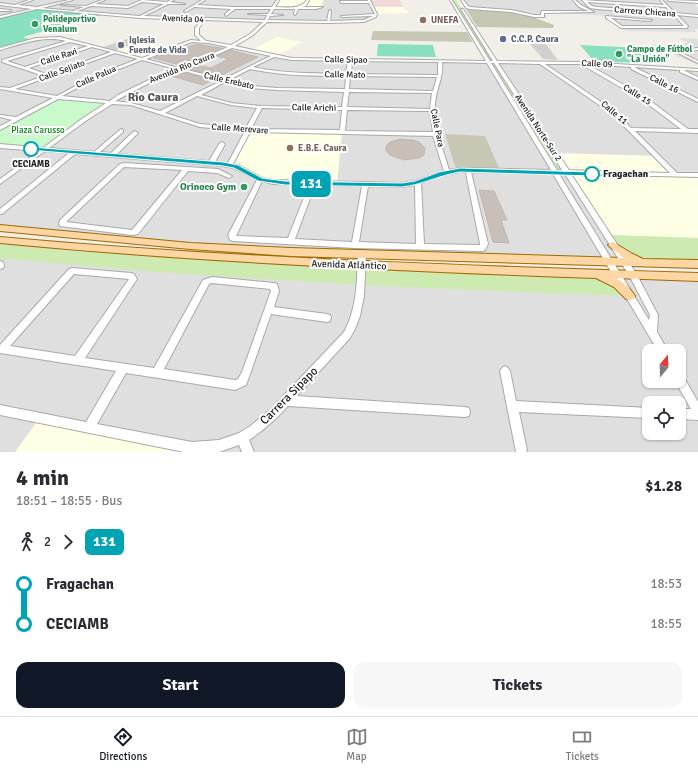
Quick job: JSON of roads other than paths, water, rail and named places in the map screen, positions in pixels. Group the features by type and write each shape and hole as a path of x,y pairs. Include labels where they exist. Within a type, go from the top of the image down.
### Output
{"main road":[{"name":"Avenida Atlántico","path":"0,228 362,260 591,274 698,277"},
{"name":"Avenida Atlántico","path":"0,240 161,255 276,262 362,260 610,261 698,264"},
{"path":"613,245 628,256 650,262"},
{"path":"591,274 618,284 630,296"}],"street":[{"path":"0,4 14,0"},
{"path":"12,6 32,0"},
{"path":"33,9 72,0"},
{"path":"71,13 104,0"},
{"path":"139,17 173,0"},
{"path":"185,11 204,0"},
{"name":"Avenida Río Caura","path":"0,182 112,101 142,85 232,47 252,36 266,22 278,0"},
{"path":"297,8 305,5 308,0"},
{"name":"Avenida Norte-Sur 2","path":"451,0 567,173 633,275 654,315 652,333"},
{"name":"Avenida Norte-Sur 2","path":"456,0 556,173 659,344"},
{"path":"462,0 467,7 470,8 511,11 537,17 544,16 542,12 593,12 580,6 574,0"},
{"path":"637,0 641,4"},
{"path":"650,20 607,17 619,26 687,27 661,0"},
{"path":"669,0 694,1 698,7"},
{"path":"0,17 67,1 97,3"},
{"path":"91,5 128,7 143,1 184,4"},
{"path":"584,1 612,1 667,6"},
{"name":"Carrera Chicana","path":"584,1 592,7 698,16"},
{"path":"113,6 120,2"},
{"path":"213,8 221,2"},
{"path":"341,2 360,4"},
{"path":"342,16 376,15 370,2 344,6"},
{"name":"Avenida 04","path":"0,4 71,13 266,22 328,22 367,20 376,15"},
{"path":"53,4 87,6"},
{"path":"193,6 213,8 316,8 322,5 321,11"},
{"path":"226,15 234,8"},
{"path":"295,14 297,8"},
{"path":"89,14 102,9"},
{"path":"0,10 10,11"},
{"path":"328,22 330,11"},
{"path":"109,15 117,12"},
{"path":"643,12 656,27"},
{"path":"249,14 282,15"},
{"path":"306,22 308,14"},
{"path":"204,20 197,30 198,35 204,41"},
{"name":"Calle Erebato","path":"0,49 36,39 53,37 71,40 225,81 262,88 434,92"},
{"path":"2,60 71,40"},
{"name":"Calle Sipao","path":"198,41 292,59 492,62"},
{"name":"Calle Palua","path":"0,128 94,77 182,44 198,41"},
{"name":"Calle Ravi","path":"25,68 93,46"},
{"path":"698,49 676,51 698,62"},
{"name":"Calle Sejiato","path":"9,90 116,52"},
{"path":"161,113 273,56"},
{"path":"2,60 48,76"},
{"path":"342,132 350,60"},
{"name":"Calle Para","path":"440,61 440,76 434,92 432,110 436,134 447,172"},
{"name":"Calle 09","path":"492,62 583,64 698,70"},
{"name":"Calle 11","path":"542,63 599,101 632,129 676,175"},
{"name":"Calle 15","path":"583,64 646,100 687,131"},
{"name":"Calle 16","path":"629,66 698,101"},
{"name":"Calle Mato","path":"250,68 284,74 440,76"},
{"path":"678,69 698,79"},
{"name":"Calle Merevare","path":"0,88 55,97 112,101 138,106 211,127 248,130 436,134"},
{"name":"Calle Arichi","path":"198,95 231,104 260,107 432,110"},
{"path":"230,165 260,107"},
{"path":"0,116 17,119"},
{"path":"632,129 698,131"},
{"path":"95,154 121,131"},
{"path":"115,155 137,134"},
{"path":"211,163 222,144"},
{"path":"0,146 230,165 240,168 260,179 273,182 312,184 402,185 418,182 447,172 460,170 547,171 556,173"},
{"path":"0,212 74,152"},
{"path":"196,162 188,169 135,232 132,233 62,224 62,222 119,166 124,165 188,169 218,171 229,176"},
{"path":"447,172 698,175"},
{"path":"260,179 231,237 237,239 420,248 478,248 484,246 469,173"},
{"path":"418,182 420,248"},
{"path":"290,242 312,184"},
{"path":"355,245 365,185"},
{"name":"Carrera Sipapo","path":"0,410 192,448 219,446 242,438 264,423 286,401 337,348 351,329 359,302 362,260"},
{"path":"1,349 72,271 131,276 132,279 77,361"},
{"path":"1,349 234,385 238,384 246,374 275,291 274,286 212,280 206,282 157,373"},
{"path":"268,310 327,318"},
{"path":"88,428 124,368"},
{"path":"505,371 522,450"},
{"path":"684,388 698,413 686,414"},
{"path":"286,401 465,412"},
{"path":"512,406 642,412"},
{"path":"242,438 248,452"}],"place":[{"name":"UNEFA","path":"423,20"},
{"name":"Polideportivo Venalum","path":"35,24"},
{"name":"C.C.P. Caura","path":"503,39"},
{"name":"Iglesia Fuente de Vida","path":"121,45"},
{"name":"Campo de Fútbol \"La Unión\"","path":"619,54"},
{"name":"E.B.E. Caura","path":"290,148"},
{"name":"CECIAMB","path":"31,149"},
{"name":"Fragachan","path":"592,174"},
{"name":"Orinoco Gym","path":"244,187"}],"district":[{"name":"Río Caura","path":"153,97"}],"park label":[{"name":"Plaza Carusso","path":"38,130"}]}
